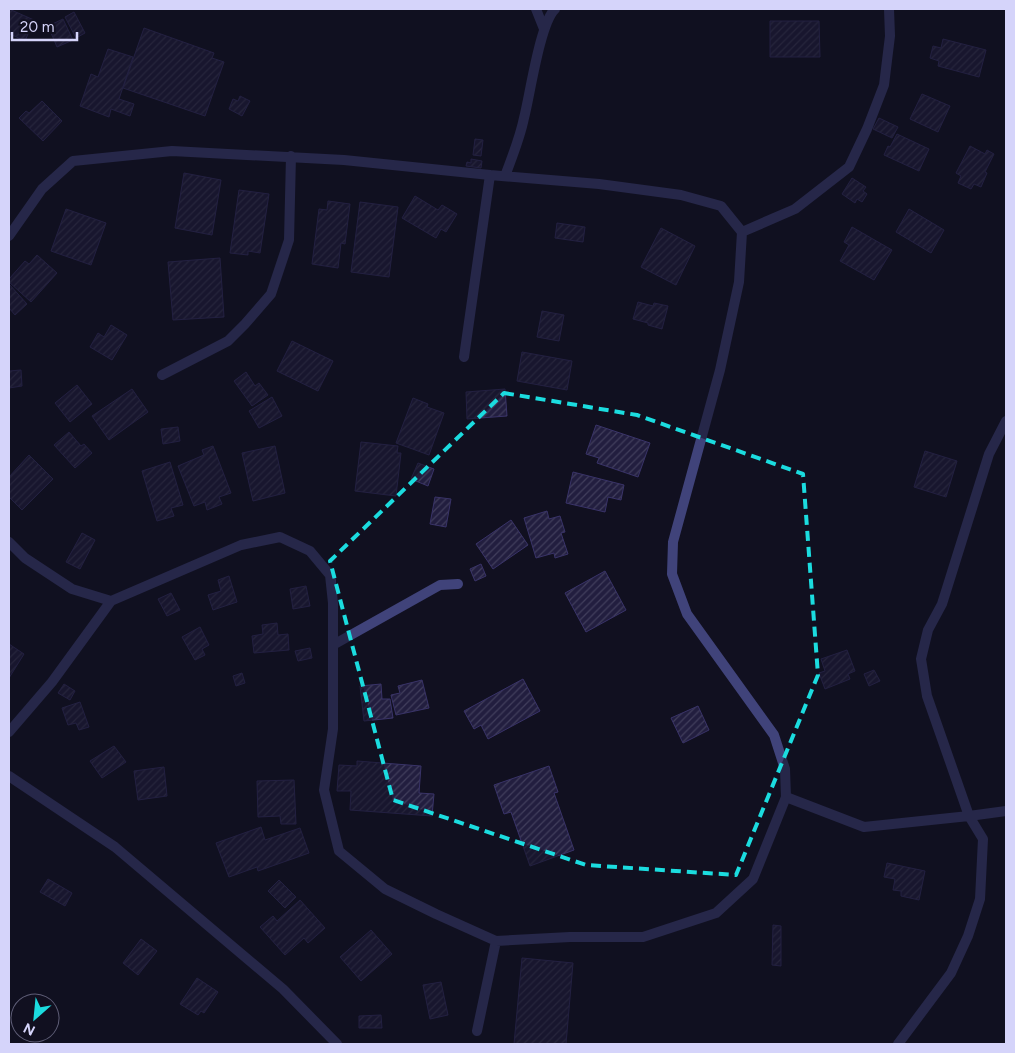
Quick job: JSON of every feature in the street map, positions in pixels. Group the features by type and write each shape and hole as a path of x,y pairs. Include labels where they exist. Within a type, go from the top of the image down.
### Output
{"street":[{"path":"536,9 544,28"},
{"path":"505,176 524,120 544,28 550,13 555,9"},
{"path":"742,232 795,209 849,167 867,129 884,85 890,36 889,9"},
{"path":"9,236 42,189 73,161 172,151 291,156 599,184 681,195 721,206 742,232 739,282 720,370 673,542 672,574 687,614 774,735 785,769 786,797 753,879 716,913 643,937 496,940 385,889 339,851 324,790 333,729 333,603 330,575 310,551 280,537 241,544 111,601 52,682 9,732"},
{"path":"162,375 228,341 271,294 289,240 291,156"},
{"path":"464,357 490,175"},
{"path":"898,1044 951,973 968,936 980,899 983,839 969,816 927,696 921,659 928,630 942,604 988,454 1006,421"},
{"path":"9,542 25,558 72,589 111,601"},
{"path":"333,645 440,585 458,584"},
{"path":"9,776 115,846 283,989 337,1044"},
{"path":"786,797 864,827 1006,811"},
{"path":"477,1031 496,940"}],"highlighted area":[{"path":"504,393 637,415 803,474 818,675 736,875 586,865 393,800 330,561"}],"building":[{"path":"9,9 34,20 25,41 10,34 9,37"},
{"path":"74,12 85,33 76,38 65,17"},
{"path":"63,19 73,40 57,47 48,26"},
{"path":"770,21 819,21 820,57 770,57"},
{"path":"144,28 214,53 212,58 224,62 205,116 123,88"},
{"path":"943,39 986,50 979,77 938,66 939,61 930,58 933,46 941,48"},
{"path":"108,49 133,57 119,99 134,104 130,116 111,109 109,117 80,106 91,74 98,77"},
{"path":"922,94 950,106 938,132 910,119"},
{"path":"240,96 250,101 242,116 229,109 233,99 238,101"},
{"path":"42,101 62,121 43,141 19,118 26,111 29,113"},
{"path":"879,118 898,127 892,138 873,129"},
{"path":"897,134 929,149 919,171 884,155"},
{"path":"475,139 483,140 481,156 473,155"},
{"path":"970,146 985,154 987,150 994,154 985,172 987,173 981,187 974,184 971,189 958,183 961,176 956,173"},
{"path":"471,159 482,161 481,168 466,166 467,162 471,163"},
{"path":"184,173 221,180 212,235 175,228"},
{"path":"852,178 866,187 863,191 867,194 862,202 857,199 855,203 842,194"},
{"path":"239,190 269,194 260,253 248,251 248,255 230,253"},
{"path":"415,196 438,210 442,205 457,214 446,232 441,229 436,238 402,218"},
{"path":"328,201 350,204 345,244 341,243 338,268 312,264 319,209 327,210"},
{"path":"360,202 398,207 389,277 351,272"},
{"path":"66,209 106,223 91,265 51,251"},
{"path":"909,209 944,230 931,253 896,232"},
{"path":"557,223 585,227 583,242 555,238"},
{"path":"852,227 892,250 874,280 840,261 849,245 844,242"},
{"path":"661,228 695,246 676,285 641,267"},
{"path":"37,255 57,273 31,302 9,282 9,279 25,261 29,264"},
{"path":"220,258 224,317 173,320 168,262"},
{"path":"9,284 27,304 15,315 9,308"},
{"path":"638,302 653,306 654,303 668,306 662,329 633,319"},
{"path":"542,311 564,315 559,341 537,337"},
{"path":"111,325 127,335 112,360 90,347 98,333 104,337"},
{"path":"292,341 333,361 318,391 277,371"},
{"path":"522,352 572,361 567,390 517,381"},
{"path":"21,370 22,386 9,388 9,371"},
{"path":"246,372 255,386 259,383 268,395 252,406 234,381"},
{"path":"77,385 92,404 70,422 55,403"},
{"path":"132,389 148,412 109,440 92,416"},
{"path":"505,389 507,416 467,419 466,392"},
{"path":"272,397 282,416 259,428 249,411"},
{"path":"413,398 428,404 427,407 444,413 429,455 396,443"},
{"path":"596,425 650,443 638,477 597,463 599,458 586,454"},
{"path":"178,427 180,441 163,444 161,429"},
{"path":"69,432 81,446 84,444 92,453 75,468 54,445"},
{"path":"361,442 398,446 397,453 401,453 396,496 355,491"},
{"path":"213,446 231,493 219,497 222,504 207,510 205,502 194,506 178,466 204,455 202,450"},
{"path":"275,446 285,493 253,501 242,453"},
{"path":"925,451 957,461 946,497 914,487"},
{"path":"29,455 53,479 22,510 9,497 9,477"},
{"path":"170,462 183,505 171,508 174,516 157,521 142,471"},
{"path":"418,463 434,469 428,486 411,479"},
{"path":"573,472 624,485 621,500 608,497 605,512 566,503"},
{"path":"435,497 451,499 446,527 430,524"},
{"path":"547,511 549,519 560,516 565,532 561,533 568,554 555,558 554,553 536,558 524,518"},
{"path":"511,520 528,545 493,569 476,544"},
{"path":"82,533 95,540 80,569 66,562"},
{"path":"481,564 486,576 475,581 470,569"},
{"path":"605,571 626,610 586,632 565,593"},
{"path":"229,576 237,602 213,610 208,595 221,591 218,580"},
{"path":"306,586 310,606 293,609 290,589"},
{"path":"171,593 180,610 167,616 158,599"},
{"path":"277,623 278,635 288,634 289,650 254,653 252,636 263,634 262,625"},
{"path":"200,627 209,645 202,649 205,655 195,660 182,637"},
{"path":"9,644 24,654 9,678"},
{"path":"310,648 312,658 298,661 295,651"},
{"path":"847,650 855,671 848,674 850,679 825,689 819,673 825,671 821,659"},
{"path":"874,670 880,681 869,686 864,674"},
{"path":"242,673 245,683 236,686 233,676"},
{"path":"523,679 540,711 488,739 481,725 474,729 464,711"},
{"path":"422,680 429,708 396,715 391,695 400,693 398,686"},
{"path":"64,684 75,691 70,700 58,693"},
{"path":"381,684 382,699 390,699 393,718 364,721 360,686"},
{"path":"80,702 89,727 79,730 76,723 68,725 62,708"},
{"path":"698,706 709,730 683,743 671,718"},
{"path":"114,746 126,762 102,778 90,761"},
{"path":"357,761 421,766 419,793 434,794 432,816 350,810 351,791 337,791 339,765 357,766"},
{"path":"549,766 558,792 554,793 574,850 530,866 511,812 504,814 494,785"},
{"path":"164,767 167,796 138,800 134,771"},
{"path":"294,780 296,824 281,824 280,816 258,817 257,781"},
{"path":"261,827 265,840 300,828 309,853 258,871 257,867 229,877 216,843"},
{"path":"887,863 925,871 919,900 901,896 901,891 893,890 895,879 884,877"},
{"path":"48,879 72,893 65,906 40,892"},
{"path":"279,880 296,897 285,908 268,891"},
{"path":"300,900 325,928 308,943 304,938 285,955 260,927 273,916 277,921"},
{"path":"773,925 781,926 781,966 772,965"},
{"path":"371,930 392,954 361,981 340,957"},
{"path":"141,939 157,951 138,975 123,963"},
{"path":"522,958 573,963 566,1044 514,1044"},
{"path":"197,978 218,992 204,1013 201,1011 198,1015 180,1004"},
{"path":"441,982 448,1015 430,1019 423,985"},
{"path":"381,1015 382,1028 359,1028 359,1016"}]}
